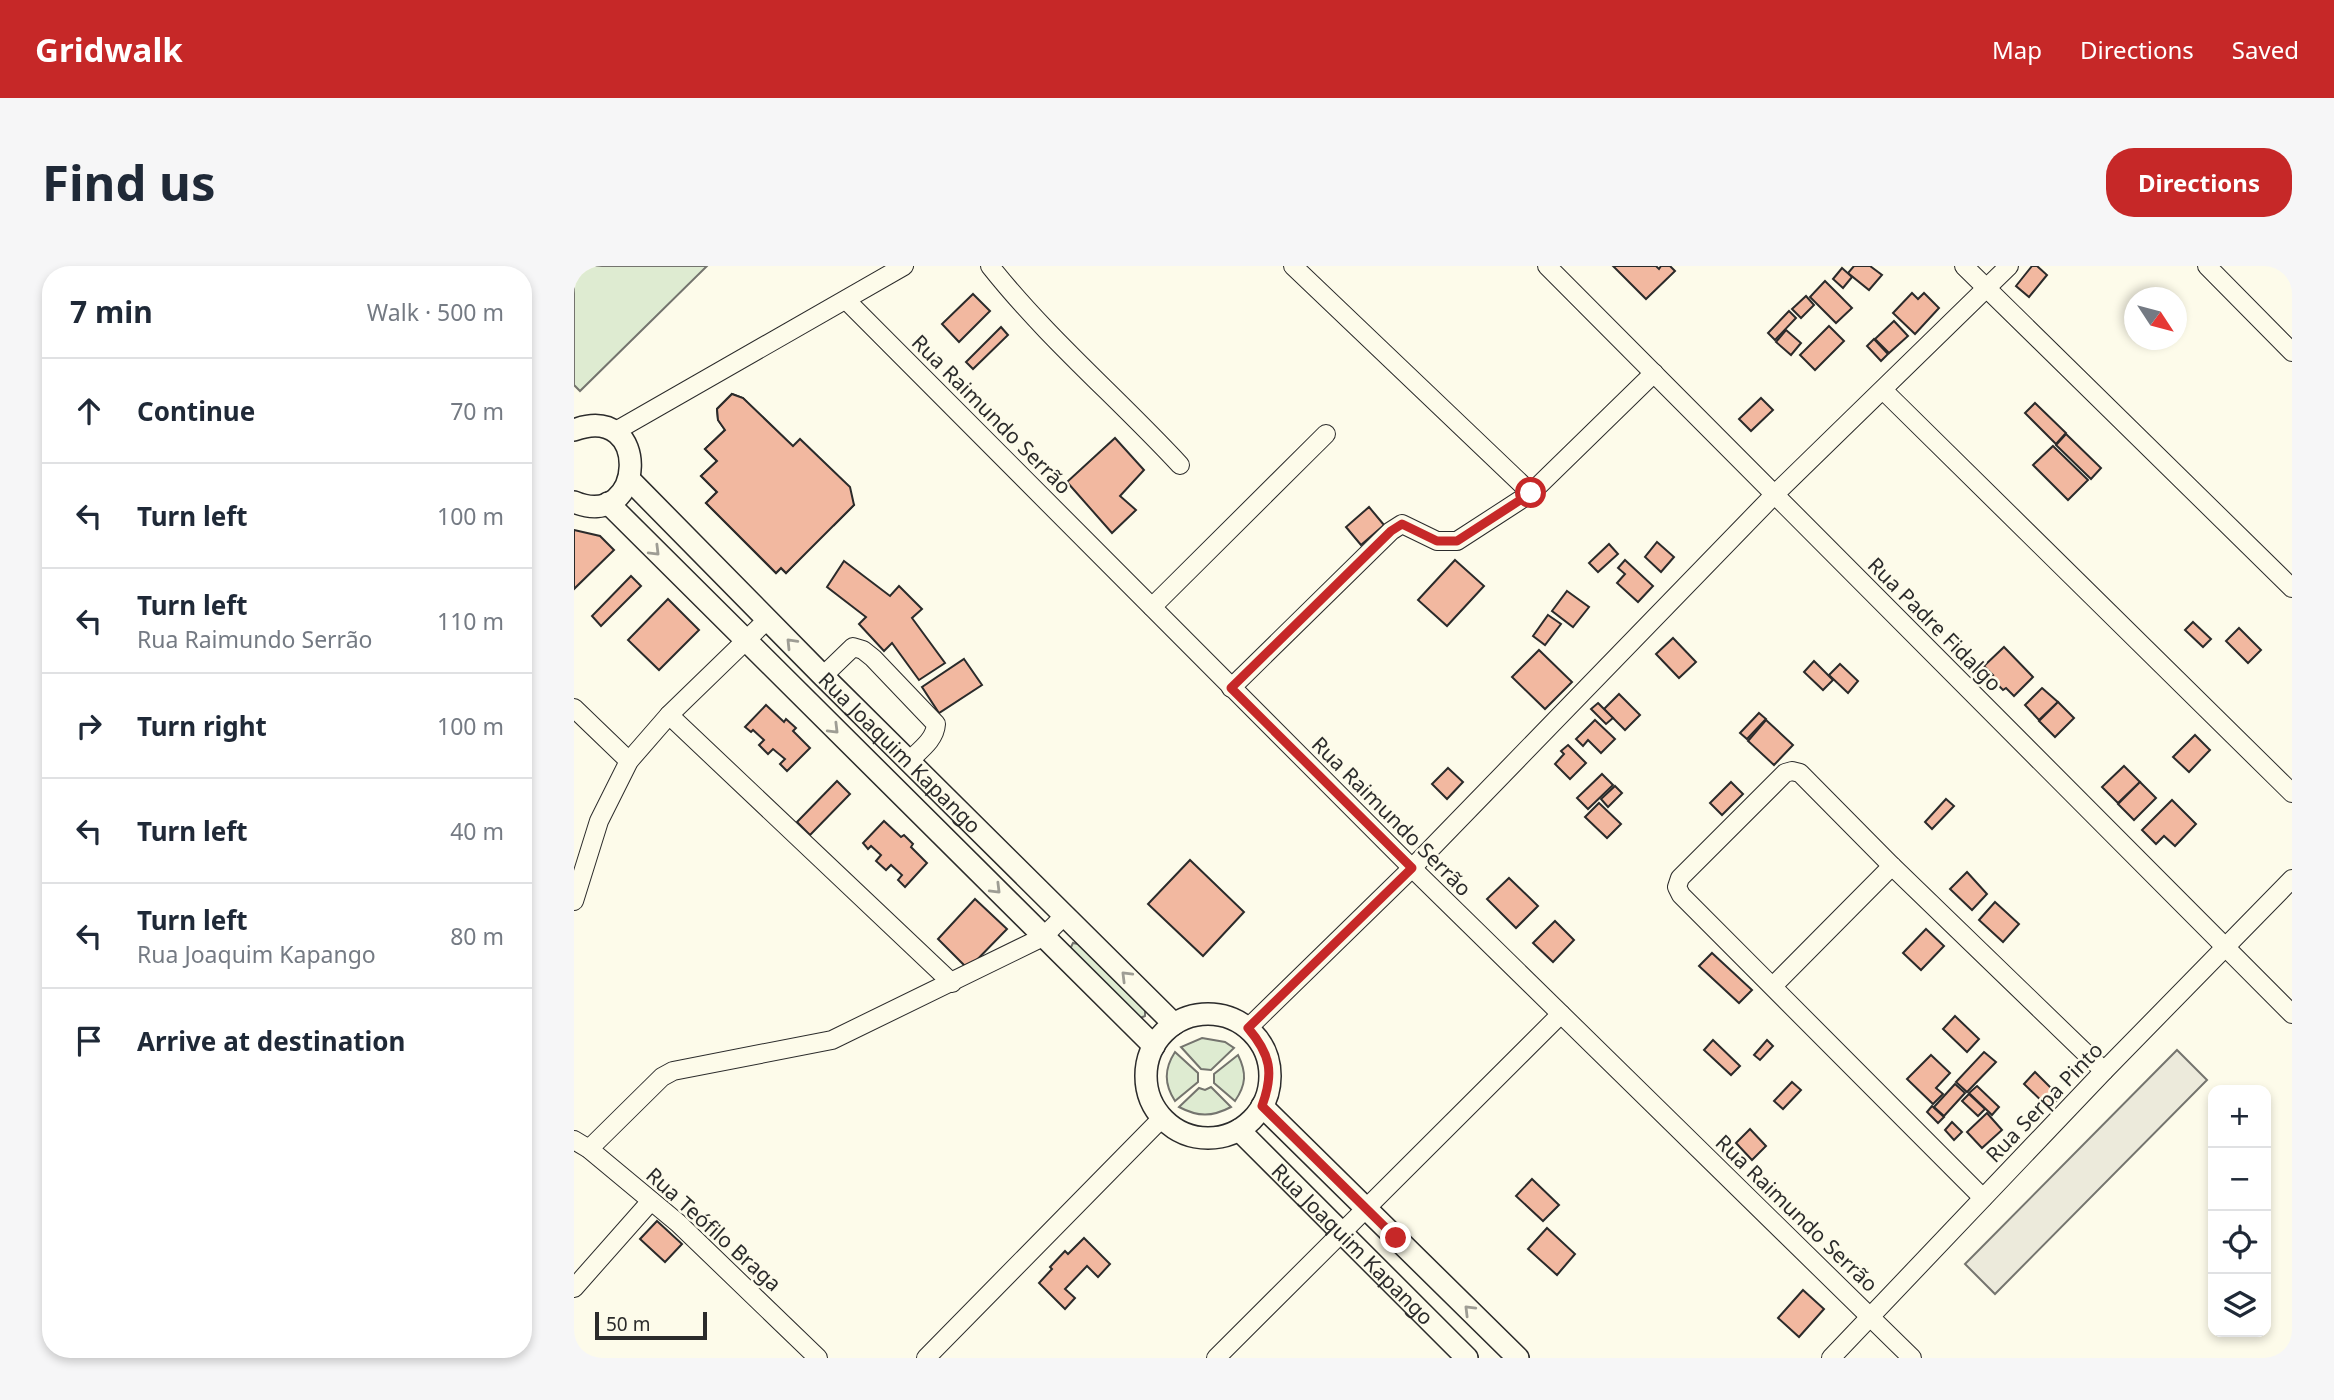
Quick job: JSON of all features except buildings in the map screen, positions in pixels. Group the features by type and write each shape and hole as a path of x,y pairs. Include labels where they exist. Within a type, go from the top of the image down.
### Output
{"main road":[{"path":"574,502 595,506 608,503 624,489 632,466 624,441 614,432 589,425 575,428"},
{"name":"Rua Joaquim Kapango","path":"629,480 1174,1024"},
{"name":"Rua Joaquim Kapango","path":"608,503 1154,1046"},
{"path":"899,792 915,766"},
{"path":"1212,1014 1231,1018 1248,1028 1262,1044 1269,1064 1269,1086 1262,1106 1239,1130 1220,1137 1198,1138 1178,1131 1162,1118 1151,1101 1146,1083 1147,1064 1154,1046 1174,1024 1192,1016 1212,1014"},
{"name":"Rua Joaquim Kapango","path":"1262,1106 1518,1358"},
{"name":"Rua Joaquim Kapango","path":"1239,1130 1467,1358"}],"street":[{"path":"614,432 904,266"},
{"path":"990,266 1016,299 1131,412 1180,465"},
{"path":"1293,266 1531,493"},
{"name":"Rua Padre Fidalgo","path":"1547,266 2292,1014"},
{"path":"1964,266 2292,588"},
{"path":"1248,1028 1412,868 1774,495 2009,266"},
{"path":"2207,266 2292,352"},
{"name":"Rua Raimundo Serrão","path":"846,300 1412,868 1912,1358"},
{"path":"1231,688 1391,531 1402,524 1437,541 1457,541 1531,493 1654,373"},
{"path":"1883,390 2292,793"},
{"path":"1152,607 1326,434"},
{"path":"574,901 599,821 629,761 669,715 768,619"},
{"path":"824,676 853,647 863,650 873,658 936,724 935,733 915,766"},
{"path":"574,708 629,761"},
{"path":"669,715 952,983"},
{"path":"1983,1198 1681,895 1677,887 1680,877 1785,773 1800,773 2104,1071"},
{"path":"1773,986 1892,866"},
{"name":"Rua Serpa Pinto","path":"1831,1358 2104,1071 2292,879"},
{"path":"582,1145 662,1077 673,1071 832,1040 1043,937 1065,915"},
{"path":"1216,1358 1561,1014"},
{"path":"926,1358 1162,1118"},
{"name":"Rua Teófilo Braga","path":"582,1145 678,1223 818,1358"},
{"path":"574,1288 650,1200"}],"green space":[{"path":"574,266 707,266 580,391 574,385"},
{"path":"1073,943 1078,944 1145,1010 1145,1016 1140,1018 1070,949"},
{"path":"1202,1038 1225,1042 1234,1048 1211,1070 1201,1069 1181,1047"},
{"path":"1175,1052 1198,1073 1198,1082 1175,1101 1167,1076"},
{"path":"1238,1055 1244,1079 1235,1101 1214,1083 1214,1074"},
{"path":"1211,1087 1231,1107 1218,1113 1205,1114 1192,1113 1179,1107 1199,1088 1205,1090"}],"shaded area":[{"path":"2177,1050 2207,1080 1995,1294 1965,1264"}],"route":[{"path":"1396,1238 1262,1106 1269,1086 1269,1064 1262,1044 1248,1028 1412,868 1231,688 1391,531 1402,524 1437,541 1457,541 1531,493"}]}
